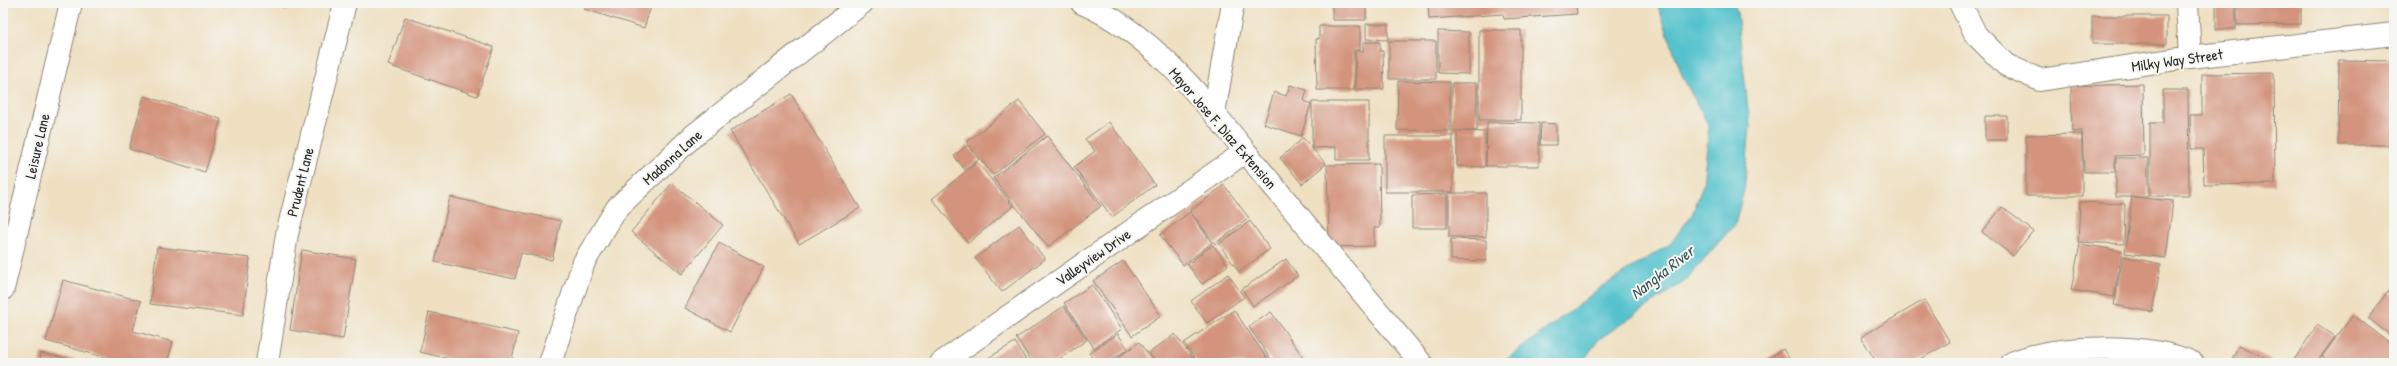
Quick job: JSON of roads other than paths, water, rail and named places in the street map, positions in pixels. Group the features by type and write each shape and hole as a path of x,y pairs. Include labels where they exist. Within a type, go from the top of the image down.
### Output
{"street":[{"name":"Leisure Lane","path":"3,289 71,3"},
{"name":"Prudent Lane","path":"267,363 287,234 345,3"},
{"name":"Madonna Lane","path":"550,363 584,262 617,208 693,136 862,3"},
{"name":"Mayor Jose F. Diaz Extension","path":"1082,3 1114,20 1140,37 1214,113 1420,363"},
{"path":"1214,113 1234,3"},
{"name":"Milky Way Street","path":"1960,3 1976,35 2006,65 2040,80 2190,57 2394,34"},
{"path":"2187,3 2190,57"},
{"name":"Valleyview Drive","path":"941,363 1245,152"},
{"path":"2012,363 2029,356 2092,347 2177,356 2193,363"}],"water":[{"name":"Nangka River","path":"1657,3 1734,3 1737,12 1750,127 1744,190 1735,224 1684,282 1599,339 1586,357 1577,363 1502,363 1600,288 1670,244 1692,215 1703,185 1709,126 1683,78"}]}
